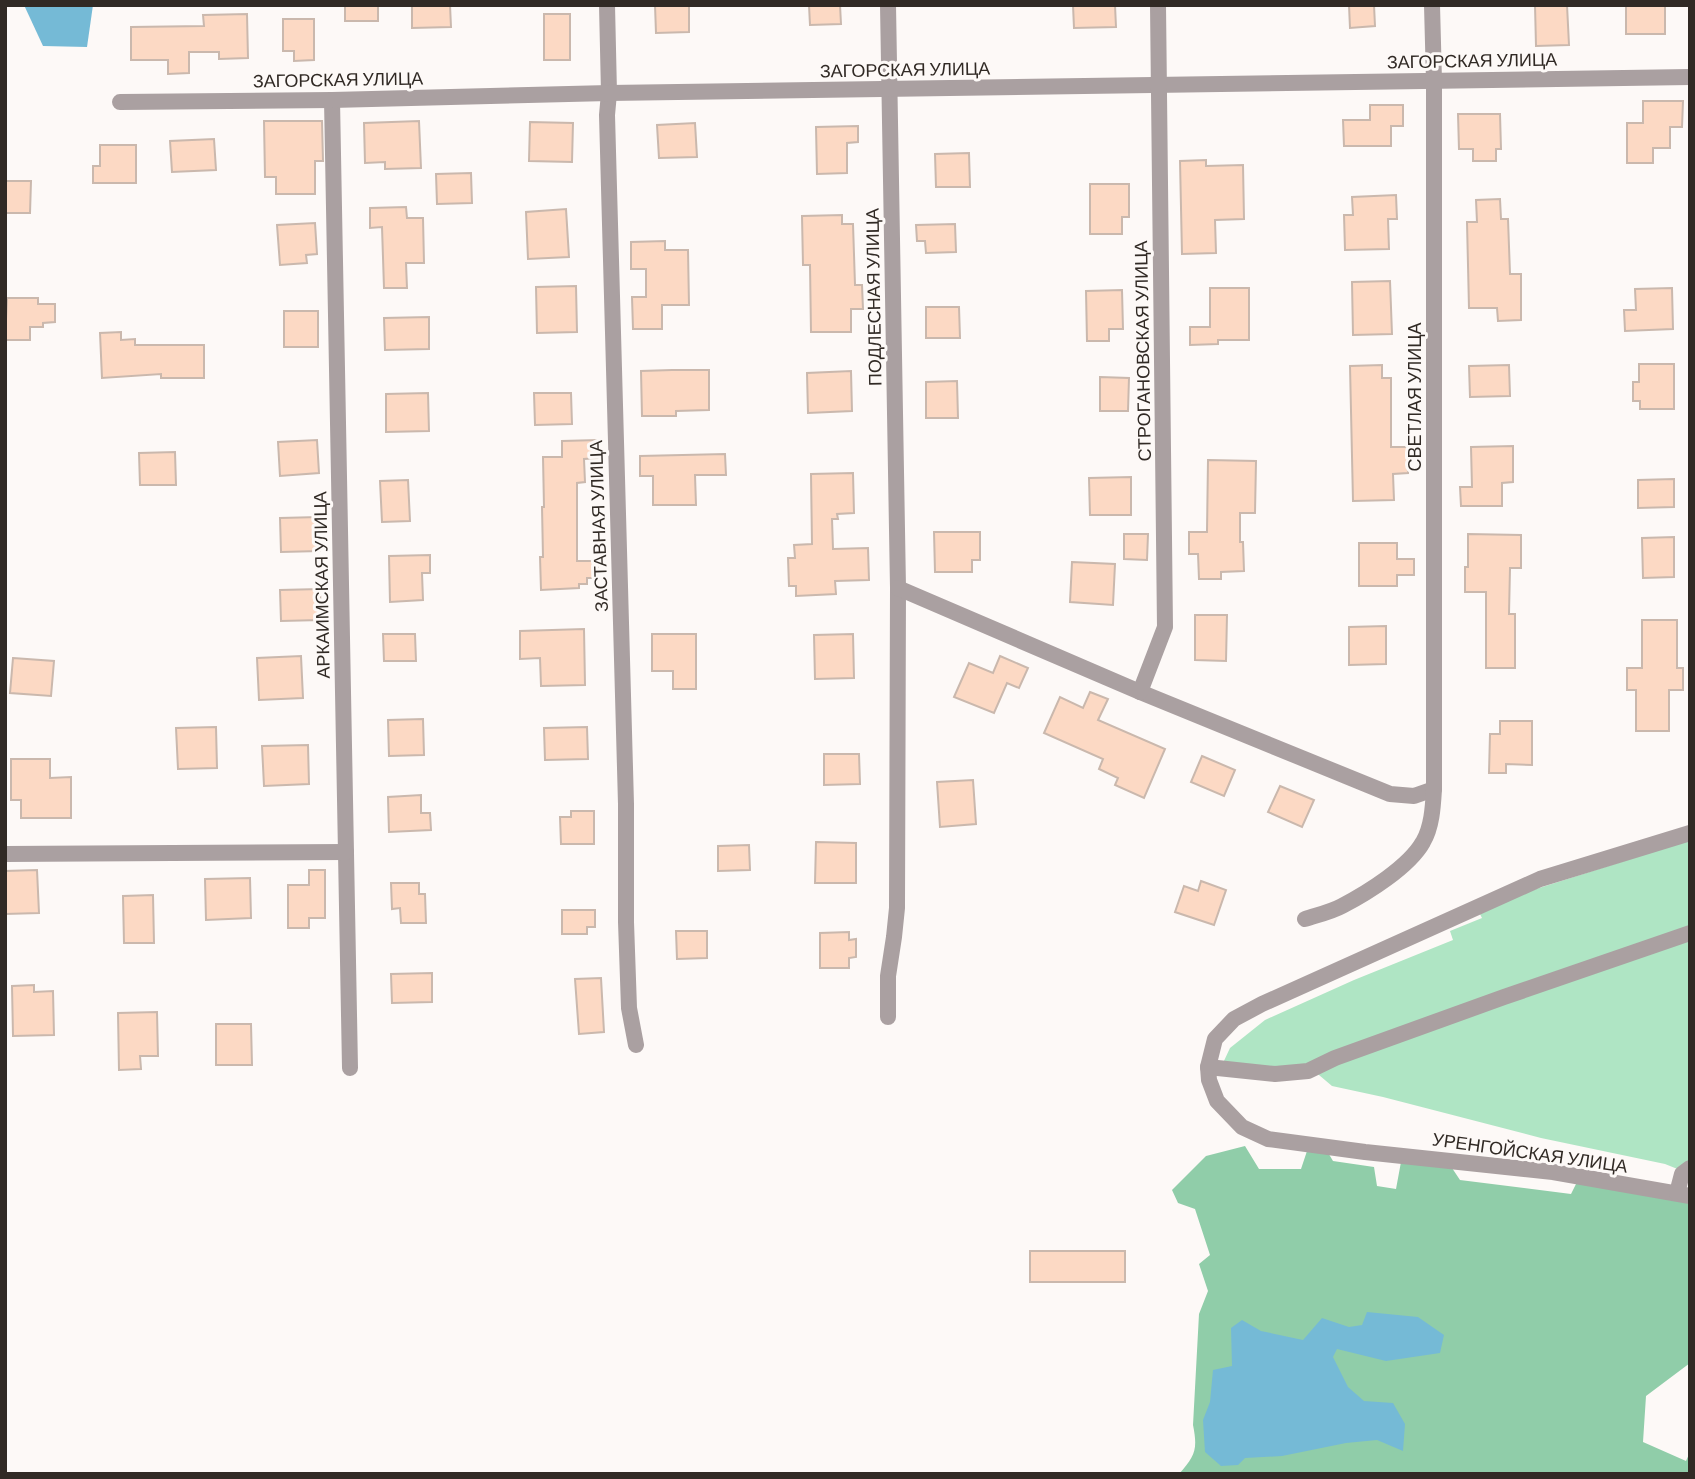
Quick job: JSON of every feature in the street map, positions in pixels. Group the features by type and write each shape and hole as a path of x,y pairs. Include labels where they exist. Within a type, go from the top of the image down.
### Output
{"street":[{"name":"ЗАСТАВНАЯ УЛИЦА","path":"607,5 607,115 626,804 626,922 629,1007 636,1045"},
{"name":"ПОДЛЕСНАЯ УЛИЦА","path":"888,5 898,588 897,908 888,976 888,1017"},
{"name":"СТРОГАНОВСКАЯ УЛИЦА","path":"1140,692 1165,627 1158,5"},
{"name":"СВЕТЛАЯ УЛИЦА","path":"1305,919 1340,907 1410,860 1425,840 1432,812 1433,5"},
{"name":"ЗАГОРСКАЯ УЛИЦА","path":"120,102 1690,77"},
{"name":"АРКАИМСКАЯ УЛИЦА","path":"332,100 350,1069"},
{"path":"898,588 1140,692 1390,794 1414,796 1434,789"},
{"path":"1690,833 1540,879 1262,1003 1234,1019 1215,1039 1208,1067 1275,1074 1308,1071 1335,1058 1690,933"},
{"path":"5,854 346,852"},
{"name":"УРЕНГОЙСКАЯ УЛИЦА","path":"1208,1067 1209,1080 1217,1101 1242,1127 1268,1139 1553,1172 1684,1194"},
{"path":"1684,1194 1682,1174 1690,1168"}],"green space":[{"path":"1690,840 1690,1174 1665,1164 1541,1138 1332,1086 1306,1064 1275,1068 1223,1063 1230,1048 1265,1020 1453,940 1450,931 1482,918 1479,912 1536,889"},
{"path":"1245,1146 1259,1169 1301,1169 1308,1148 1327,1151 1333,1161 1374,1167 1377,1186 1396,1189 1401,1162 1452,1168 1460,1180 1571,1194 1578,1180 1690,1196 1690,1363 1646,1396 1643,1442 1686,1461 1690,1452 1690,1474 1179,1474 1192,1457 1195,1447 1193,1425 1199,1314 1208,1291 1199,1264 1210,1255 1195,1209 1178,1203 1172,1190 1206,1156"}],"water":[{"path":"24,5 93,5 87,47 43,46"},
{"path":"1367,1312 1418,1317 1444,1335 1440,1353 1386,1361 1337,1349 1333,1357 1348,1387 1364,1401 1393,1403 1405,1424 1403,1451 1377,1440 1346,1443 1282,1456 1245,1458 1238,1465 1221,1466 1205,1452 1203,1420 1210,1402 1213,1370 1232,1366 1231,1328 1242,1320 1261,1331 1303,1340 1322,1318 1349,1327 1362,1325"}],"building":[{"path":"345,5 378,5 378,21 345,21"},
{"path":"412,5 450,5 451,27 412,28"},
{"path":"655,5 689,5 689,32 656,33"},
{"path":"809,5 840,5 841,24 810,25"},
{"path":"1073,5 1115,5 1116,27 1074,28"},
{"path":"1349,5 1374,5 1375,26 1350,28"},
{"path":"1535,5 1567,5 1569,45 1536,46"},
{"path":"1626,5 1665,5 1665,34 1626,34"},
{"path":"247,14 248,58 219,59 219,52 189,52 189,73 168,74 168,60 131,60 131,27 204,26 203,15"},
{"path":"544,14 570,14 570,60 544,60"},
{"path":"283,19 314,19 314,60 294,61 294,51 283,51"},
{"path":"1643,101 1683,101 1682,127 1670,127 1670,148 1653,148 1653,163 1627,163 1627,123 1643,123"},
{"path":"1370,105 1403,105 1403,126 1391,126 1391,146 1344,146 1343,120 1370,120"},
{"path":"1458,114 1500,114 1501,149 1496,149 1496,161 1473,161 1473,149 1459,149"},
{"path":"264,121 322,121 323,161 315,161 315,194 276,194 276,177 265,177"},
{"path":"419,121 421,168 385,169 385,162 365,163 364,123"},
{"path":"530,122 573,123 572,162 529,161"},
{"path":"695,123 697,157 659,158 657,125"},
{"path":"858,126 858,142 847,143 847,173 817,174 816,127"},
{"path":"214,139 216,170 172,172 170,141"},
{"path":"100,145 136,145 136,183 93,183 93,166 100,166"},
{"path":"969,153 970,187 936,187 935,154"},
{"path":"1206,160 1206,166 1243,165 1244,219 1215,220 1216,253 1182,254 1180,161"},
{"path":"471,173 472,203 437,204 436,174"},
{"path":"5,181 31,181 30,213 5,213"},
{"path":"1090,184 1129,184 1129,217 1122,217 1122,234 1090,234"},
{"path":"1396,195 1397,219 1388,219 1389,249 1345,250 1344,215 1353,215 1352,197"},
{"path":"1500,199 1501,219 1508,219 1510,274 1521,274 1521,320 1498,321 1497,308 1469,308 1467,222 1477,222 1476,200"},
{"path":"406,207 407,218 423,218 424,263 406,263 407,288 384,288 382,227 370,228 370,208"},
{"path":"566,209 569,257 528,259 526,212"},
{"path":"842,215 842,224 853,224 855,285 862,285 863,309 851,309 851,332 811,332 810,265 803,265 802,216"},
{"path":"315,223 317,254 306,255 307,263 280,265 277,225"},
{"path":"955,224 956,252 926,253 925,241 917,241 916,225"},
{"path":"665,241 665,250 688,250 689,305 662,305 662,329 633,329 632,297 646,297 646,269 631,269 631,242"},
{"path":"1390,281 1392,334 1353,335 1352,282"},
{"path":"576,286 577,332 537,333 536,287"},
{"path":"1210,288 1249,288 1249,340 1218,340 1218,344 1190,345 1190,327 1210,327"},
{"path":"1672,288 1673,329 1625,331 1624,310 1636,310 1635,289"},
{"path":"1122,290 1123,329 1109,329 1109,341 1087,341 1086,291"},
{"path":"7,298 38,298 38,304 55,304 55,322 43,323 43,327 30,327 30,340 5,340"},
{"path":"926,307 959,307 960,338 926,338"},
{"path":"284,311 318,311 318,347 284,347"},
{"path":"429,317 429,349 385,350 384,318"},
{"path":"121,332 121,340 135,339 135,345 204,345 204,378 161,378 161,374 102,378 100,333"},
{"path":"1639,364 1674,364 1674,409 1640,409 1640,401 1633,401 1633,382 1639,382"},
{"path":"1382,365 1382,378 1391,378 1391,447 1407,447 1408,473 1393,474 1394,500 1353,501 1350,366"},
{"path":"1509,365 1510,396 1470,397 1469,366"},
{"path":"709,370 709,410 676,411 676,416 642,416 641,371"},
{"path":"851,371 852,411 808,413 807,373"},
{"path":"1100,377 1129,378 1128,411 1100,411"},
{"path":"957,381 958,418 926,418 926,382"},
{"path":"428,393 429,431 386,432 386,394"},
{"path":"534,393 571,393 572,424 535,425"},
{"path":"317,440 319,473 280,476 278,442"},
{"path":"598,440 598,458 584,459 585,482 577,483 577,561 598,561 598,578 587,578 587,584 579,584 579,588 541,590 543,457 562,457 562,441"},
{"path":"1513,446 1513,482 1502,483 1502,506 1461,506 1460,487 1472,487 1471,447"},
{"path":"175,452 176,485 140,485 139,453"},
{"path":"725,454 726,475 695,475 696,505 653,505 653,476 640,476 640,456"},
{"path":"1208,460 1256,461 1255,513 1240,513 1244,571 1221,572 1221,579 1199,579 1198,554 1189,554 1189,532 1207,532"},
{"path":"853,473 854,513 837,514 838,519 832,519 833,549 868,548 869,580 835,581 836,594 796,596 796,586 789,586 788,558 795,558 794,545 812,544 811,474"},
{"path":"1131,477 1131,515 1090,515 1089,478"},
{"path":"1674,479 1674,507 1638,508 1638,480"},
{"path":"408,480 410,521 382,522 380,481"},
{"path":"319,517 320,551 281,552 280,518"},
{"path":"934,532 980,532 980,560 972,560 972,572 935,572"},
{"path":"1124,534 1148,534 1147,560 1124,559"},
{"path":"1468,534 1521,535 1521,568 1510,568 1509,614 1515,614 1515,668 1486,668 1486,592 1465,592"},
{"path":"1674,537 1674,577 1643,578 1642,538"},
{"path":"1359,543 1397,543 1397,559 1414,559 1414,575 1397,575 1397,586 1359,586"},
{"path":"430,555 430,573 422,573 423,600 390,602 389,556"},
{"path":"1072,562 1115,564 1113,605 1070,602"},
{"path":"320,589 321,620 281,621 280,590"},
{"path":"1195,615 1227,615 1226,661 1195,660"},
{"path":"1642,620 1677,620 1677,668 1683,668 1683,690 1669,690 1669,731 1636,731 1636,690 1627,690 1627,668 1642,668"},
{"path":"1386,626 1386,664 1349,665 1349,627"},
{"path":"584,629 585,685 541,686 540,658 520,659 520,631"},
{"path":"383,634 415,634 416,661 384,661"},
{"path":"652,634 696,634 696,689 673,689 673,671 652,671"},
{"path":"853,634 854,678 815,679 814,635"},
{"path":"301,656 303,698 259,700 257,658"},
{"path":"1000,656 1028,668 1019,688 1007,683 994,713 954,697 969,663 993,673"},
{"path":"13,658 54,661 51,696 10,693"},
{"path":"1090,692 1108,699 1098,720 1165,749 1144,798 1115,785 1118,778 1099,769 1103,759 1044,733 1060,697 1083,708"},
{"path":"423,719 424,755 389,756 388,720"},
{"path":"1500,721 1532,721 1532,765 1506,764 1506,773 1489,773 1490,734 1500,734"},
{"path":"216,727 217,768 178,769 176,728"},
{"path":"587,727 588,759 545,760 544,728"},
{"path":"308,745 309,784 264,786 262,746"},
{"path":"824,754 859,754 860,784 824,785"},
{"path":"1202,756 1235,770 1224,796 1191,782"},
{"path":"11,759 50,759 50,778 71,777 71,818 21,818 21,800 11,800"},
{"path":"973,780 976,824 940,827 937,782"},
{"path":"1280,786 1314,800 1302,827 1268,812"},
{"path":"421,795 421,813 430,813 431,830 389,832 388,797"},
{"path":"571,811 594,811 594,844 561,844 560,817 571,817"},
{"path":"816,842 856,843 856,883 815,883"},
{"path":"749,845 750,870 718,871 718,846"},
{"path":"37,870 39,913 5,914 5,871"},
{"path":"309,870 325,870 325,918 309,918 309,928 288,928 288,885 309,885"},
{"path":"250,878 251,918 206,920 205,879"},
{"path":"1201,881 1226,890 1214,925 1175,912 1184,886 1198,891"},
{"path":"391,883 419,883 419,894 425,894 426,923 401,923 400,908 392,909"},
{"path":"153,895 154,943 124,943 123,896"},
{"path":"562,910 595,910 595,927 587,927 587,934 562,934"},
{"path":"676,931 707,931 707,958 677,959"},
{"path":"849,932 849,940 856,939 856,957 849,958 849,968 820,968 820,933"},
{"path":"432,973 432,1002 392,1003 391,974"},
{"path":"601,978 604,1032 579,1034 575,979"},
{"path":"34,985 34,992 53,991 54,1035 13,1036 12,986"},
{"path":"157,1012 158,1056 140,1056 141,1069 119,1070 118,1013"},
{"path":"216,1024 251,1024 252,1065 216,1065"},
{"path":"1030,1251 1125,1251 1125,1282 1030,1282"}]}
